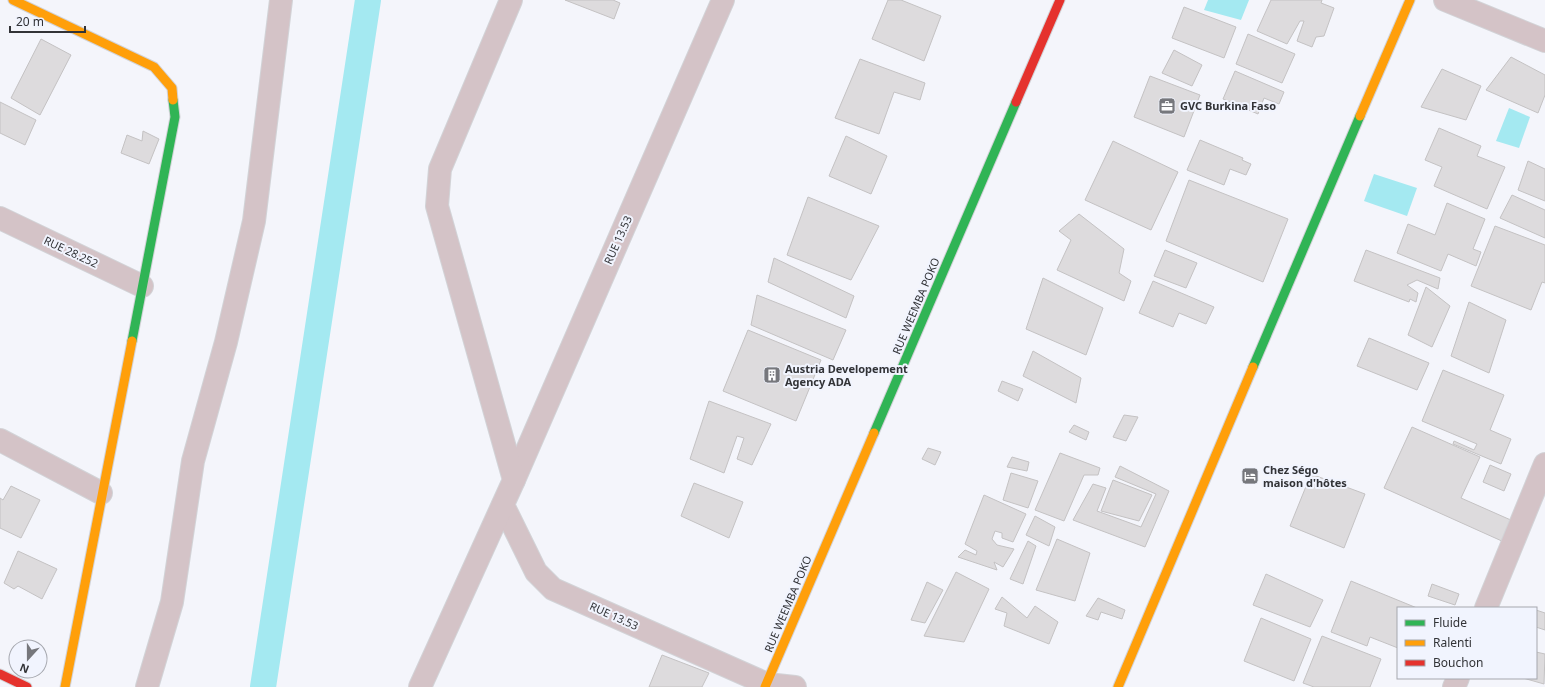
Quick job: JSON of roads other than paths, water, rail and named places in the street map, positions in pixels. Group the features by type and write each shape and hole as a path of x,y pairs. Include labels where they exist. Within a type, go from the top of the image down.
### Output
{"street":[{"path":"13,0 154,67 172,88 176,117 101,493 65,687"},
{"path":"147,687 172,602 193,460 226,342 254,221 281,0"},
{"path":"511,0 440,170 437,206 514,480"},
{"name":"RUE 13.53","path":"420,687 514,480 723,0"},
{"name":"RUE WEEMBA POKO","path":"766,686 1060,0"},
{"path":"1118,687 1210,467 1410,0"},
{"path":"1445,0 1545,40"},
{"name":"RUE 28.252","path":"0,218 142,286"},
{"path":"0,440 101,493"},
{"path":"1486,607 1545,464"},
{"name":"RUE 13.53","path":"502,505 536,572 553,589 766,686 795,687"},
{"path":"0,674 27,687"}],"water":[{"path":"1208,0 1249,0 1241,20 1204,10"},
{"path":"1509,108 1530,117 1519,148 1496,141"},
{"path":"1374,174 1417,188 1407,216 1364,201"}],"waterway":[{"path":"263,687 368,0"}],"place":[{"name":"GVC Burkina Faso","path":"1167,106"},
{"name":"Austria Developement Agency ADA","path":"772,375"},
{"name":"Chez Ségo maison d'hôtes","path":"1250,476"}]}
